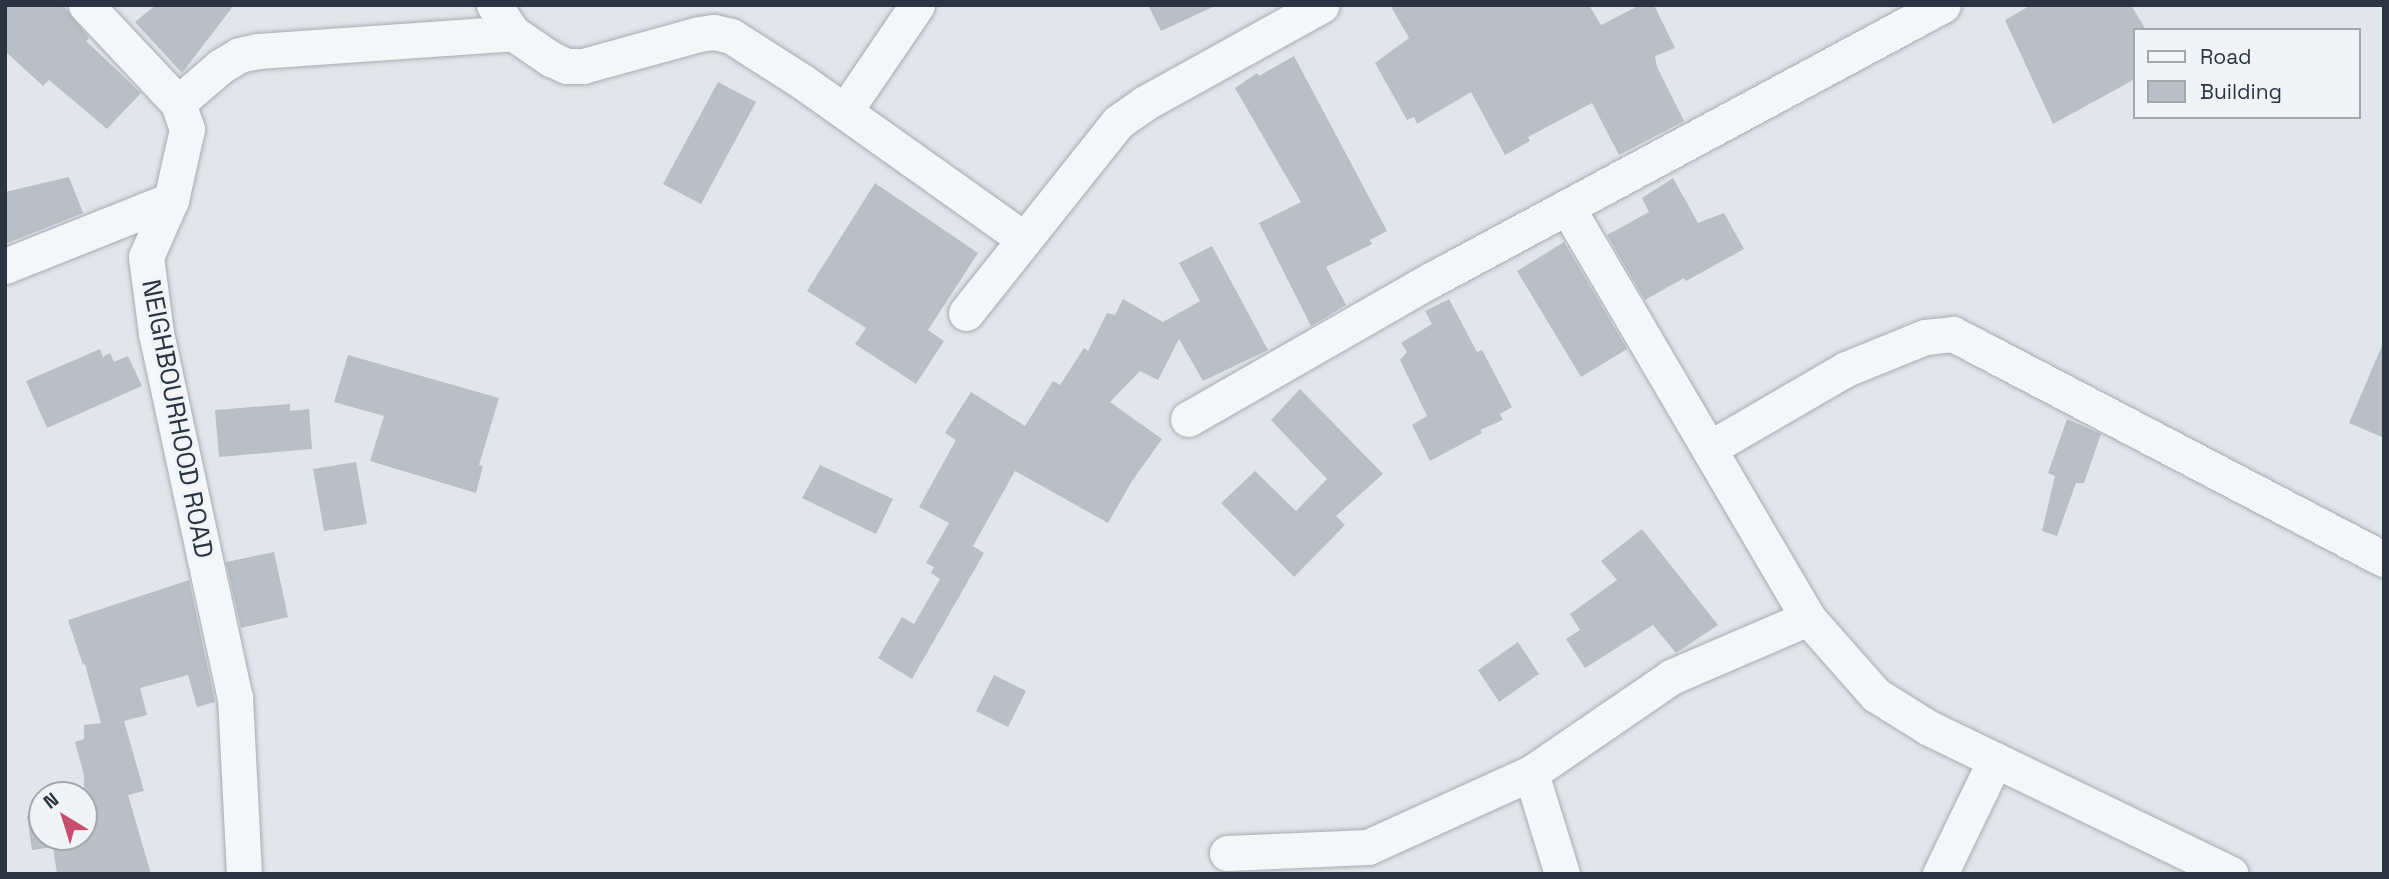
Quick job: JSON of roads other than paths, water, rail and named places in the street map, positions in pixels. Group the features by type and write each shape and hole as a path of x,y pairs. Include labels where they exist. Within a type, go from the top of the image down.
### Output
{"street":[{"path":"86,5 178,103 221,66 239,55 258,51 503,19 551,60 567,66 583,66 715,32 731,36 845,111 1024,239"},
{"path":"845,111 917,5"},
{"path":"966,313 1118,122 1145,103 1322,5"},
{"path":"1188,419 1432,280 1943,5"},
{"name":"NEIGHBOURHOOD ROAD","path":"178,103 187,129 171,200 146,257 156,333 235,697 244,874"},
{"path":"5,266 171,200"},
{"path":"1567,207 1808,618 1876,695 1929,728 2231,874"},
{"path":"1710,448 1846,369 1925,337 1953,334 2384,559"},
{"path":"1227,853 1368,847 1531,773 1671,677 1808,618"},
{"path":"1940,874 1995,760"},
{"path":"1531,773 1562,874"}]}
